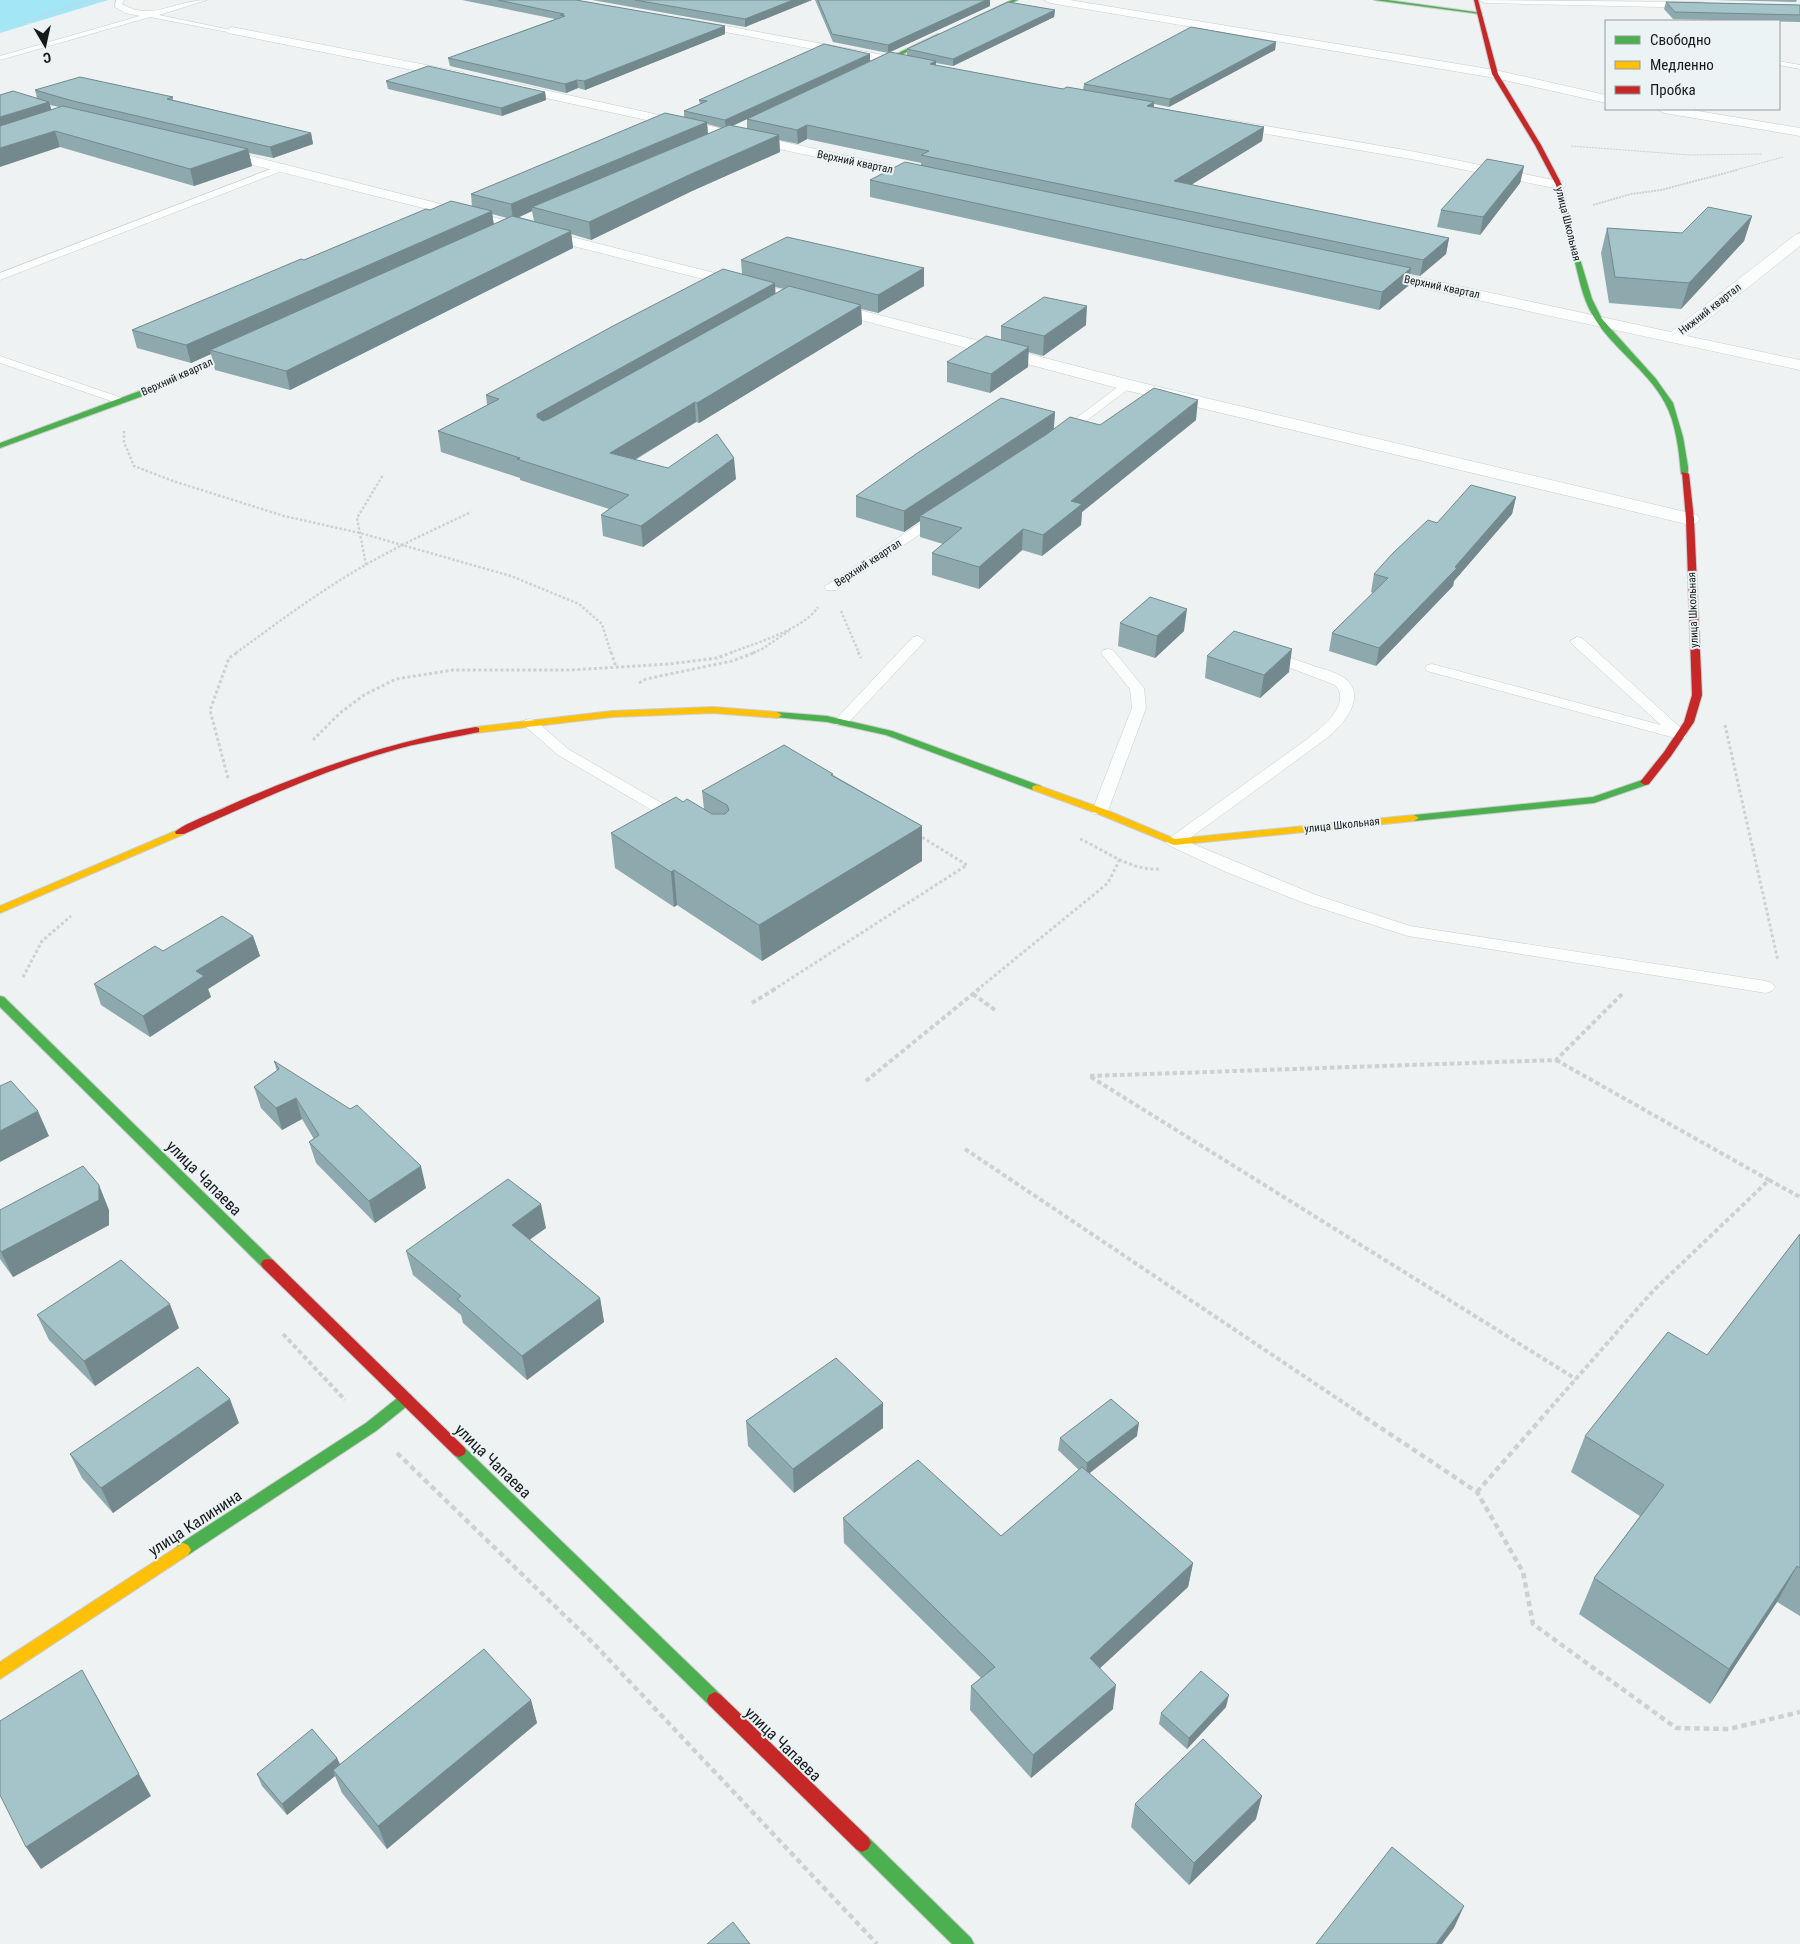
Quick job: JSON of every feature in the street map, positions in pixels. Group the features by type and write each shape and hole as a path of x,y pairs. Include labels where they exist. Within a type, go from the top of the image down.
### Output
{"street":[{"path":"966,22 1016,0"},
{"path":"1050,0 1495,74 1605,99"},
{"path":"1376,0 1480,13"},
{"name":"улица Школьная","path":"1174,842 1594,800 1644,784 1668,754 1689,722 1697,695 1690,519 1684,459 1670,404 1650,376 1598,320 1586,294 1559,185 1538,145 1495,74 1476,0"},
{"path":"1485,0 1711,5"},
{"path":"676,20 926,67"},
{"path":"232,31 478,79"},
{"path":"853,76 949,31"},
{"name":"Верхний квартал","path":"497,84 943,181"},
{"path":"1670,110 1800,132"},
{"path":"1215,121 1416,156 1559,185"},
{"path":"710,143 746,127"},
{"path":"197,147 284,167 515,226 1127,385 1690,519"},
{"path":"497,234 533,218"},
{"name":"Нижний квартал","path":"1674,338 1800,238"},
{"name":"Верхний квартал","path":"1354,268 1674,338"},
{"name":"Нижний квартал","path":"1674,338 1800,365"},
{"name":"Верхний квартал","path":"0,446 121,400 255,342"},
{"path":"0,910 86,874 299,778 386,748 462,732 612,714 713,710 827,718 889,733 1100,811 1174,842"},
{"name":"улица Чапаева","path":"0,1000 965,1944"},
{"name":"улица Калинина","path":"0,1671 371,1427 406,1399"}],"lane":[{"path":"120,0 118,5 128,11 232,31"},
{"path":"0,58 203,0"},
{"path":"1780,63 1800,67"},
{"path":"0,277 284,167"},
{"path":"776,306 792,297"},
{"path":"0,359 121,400"},
{"path":"1048,444 1127,385"},
{"name":"Верхний квартал","path":"831,587 952,508"},
{"path":"841,722 918,640"},
{"path":"1577,641 1680,735"},
{"path":"1174,842 1267,777 1325,732 1344,710 1348,694 1345,685 1336,678 1253,649"},
{"path":"1100,811 1139,708 1137,688 1108,653"},
{"path":"1432,668 1680,735"},
{"path":"530,723 563,752 692,828"},
{"path":"678,819 694,810"},
{"path":"1174,842 1232,868 1301,895 1408,931 1766,987"}],"path":[{"path":"15,27 66,7 94,0"},
{"path":"1538,145 1707,155 1740,156 1766,154"},
{"path":"1566,212 1631,194 1661,190 1791,155"},
{"path":"121,400 124,442 134,466 173,482 284,516 360,533 512,576 579,604 602,624 616,667"},
{"path":"366,565 357,518 383,475"},
{"path":"230,786 210,710 229,658 297,608 366,565 388,552 471,512"},
{"path":"612,714 619,707 630,688 646,678 732,661 762,649 812,616 831,587"},
{"name":"Верхний квартал","path":"831,587 861,658"},
{"path":"308,745 340,713 364,695 396,679 453,670 571,670 669,664 717,658 794,628"},
{"path":"752,1003 967,866 919,836"},
{"path":"1077,837 1120,859 1152,871 1161,869"},
{"path":"866,1081 1108,883 1120,859"},
{"path":"20,982 42,941 68,918 77,913"},
{"path":"1556,1060 1629,988"},
{"path":"973,994 996,1010"},
{"path":"1576,1379 1090,1076 1556,1060 1800,1197"},
{"path":"965,1149 1477,1492 1523,1572 1533,1624 1676,1728 1730,1729 1800,1712"},
{"path":"1477,1492 1653,1291 1769,1180"},
{"path":"371,1427 596,1646 877,1944"}],"shaded area":[{"path":"0,0 108,0 0,33"}],"building":[{"path":"498,0 576,0 725,26 584,81 577,80 565,84 448,58 565,16 560,15 564,14"},
{"path":"635,0 793,0 745,19"},
{"path":"818,0 986,0 888,45 832,34"},
{"path":"1008,2 1055,10 953,59 907,49"},
{"path":"1666,2 1800,5 1800,15 1675,12"},
{"path":"1191,27 1276,42 1170,99 1084,84"},
{"path":"824,44 870,54 725,120 684,111 707,101 699,100"},
{"path":"890,52 936,61 930,64 1063,89 1067,87 1154,102 1147,106 1264,127 1174,181 1449,238 1423,260 921,155 929,151 807,125 797,130 747,119"},
{"path":"428,66 545,92 501,108 386,81"},
{"path":"80,77 173,97 167,99 311,133 270,147 73,101 35,90"},
{"path":"13,91 49,102 0,117 0,95"},
{"path":"63,106 248,149 190,169 55,131 0,148 0,126"},
{"path":"665,113 707,122 511,204 471,194"},
{"path":"729,125 779,135 589,222 532,207"},
{"path":"1487,159 1524,166 1483,217 1441,210"},
{"path":"905,162 1411,268 1382,292 870,180"},
{"path":"451,201 492,211 186,345 132,330 301,259 304,260 426,209 430,210"},
{"path":"1708,207 1752,216 1689,283 1615,277 1607,228 1682,233"},
{"path":"512,216 571,231 286,371 210,350"},
{"path":"787,237 924,268 878,295 741,260"},
{"path":"723,269 775,283 537,414 537,417 543,421 549,419 789,286 861,305 610,453 668,468 717,434 734,458 641,526 601,515 629,495 438,431 499,399 486,395"},
{"path":"1044,297 1087,306 1044,336 1001,326"},
{"path":"986,336 1029,347 991,374 947,362"},
{"path":"1154,388 1198,400 1071,501 1082,504 1043,535 1023,529 979,567 932,553 962,528 920,516 1047,434 1070,417 1100,425"},
{"path":"1001,398 1055,412 904,511 856,496 916,454"},
{"path":"1471,485 1516,497 1455,567 1457,568 1379,648 1332,633 1388,578 1374,574 1393,553 1428,520 1437,523"},
{"path":"1150,597 1187,609 1157,636 1120,623"},
{"path":"1234,631 1292,649 1264,675 1207,656"},
{"path":"784,745 833,774 831,775 922,826 759,925 674,870 671,872 611,833 676,797 683,802 687,799 712,814 725,814 729,810 727,805 702,791"},
{"path":"222,916 253,936 196,971 204,976 143,1016 94,984 155,946 163,951"},
{"path":"274,1061 350,1109 357,1105 421,1166 369,1201 309,1142 319,1135 296,1098 276,1108 254,1087 279,1069"},
{"path":"11,1081 38,1111 0,1131 0,1086"},
{"path":"83,1166 99,1185 99,1200 1,1252 0,1210"},
{"path":"508,1179 541,1204 512,1225 600,1298 522,1356 457,1299 461,1296 406,1251"},
{"path":"1800,1234 1800,1568 1797,1566 1729,1669 1594,1578 1664,1485 1585,1436 1668,1332 1707,1355"},
{"path":"121,1260 170,1304 84,1361 37,1315"},
{"path":"836,1358 883,1403 793,1469 746,1421"},
{"path":"198,1367 230,1399 101,1488 70,1454"},
{"path":"1111,1399 1139,1423 1087,1463 1060,1438"},
{"path":"918,1460 1001,1536 1082,1467 1193,1563 1090,1658 1116,1685 1033,1755 971,1686 995,1667 843,1518"},
{"path":"484,1649 531,1700 378,1826 333,1770"},
{"path":"82,1670 139,1774 26,1847 0,1795 0,1721"},
{"path":"1201,1671 1229,1695 1189,1738 1161,1713"},
{"path":"312,1729 337,1758 282,1804 257,1774"},
{"path":"1203,1739 1262,1796 1194,1863 1135,1804"},
{"path":"1392,1847 1464,1906 1436,1944 1316,1944"},
{"path":"733,1922 750,1944 707,1944"}],"traffic: fast":[{"path":"976,18 1016,0"},
{"path":"1376,0 1480,13"},
{"path":"866,70 940,35"},
{"path":"1577,259 1588,299 1599,320 1662,391 1669,403 1679,437 1685,474"},
{"path":"0,446 148,391 247,346"},
{"path":"777,715 827,719 889,733 1037,788"},
{"path":"1414,818 1594,800 1645,782"},
{"path":"0,1000 268,1264"},
{"path":"183,1550 371,1427 406,1399"},
{"path":"459,1451 715,1700"},
{"path":"862,1843 965,1944"}],"traffic: slow":[{"path":"476,730 612,714 713,710 777,715"},
{"path":"1037,788 1100,811 1174,842 1414,818"},
{"path":"0,910 180,832"},
{"path":"0,1671 183,1550"}],"traffic: jam":[{"path":"1476,0 1495,74 1538,145 1559,185 1577,259"},
{"path":"1645,782 1668,754 1689,722 1697,695 1690,519 1685,474"},
{"path":"180,832 288,784 362,757 399,745 437,736 476,730"},
{"path":"268,1264 459,1451"},
{"path":"715,1700 862,1843"}]}
